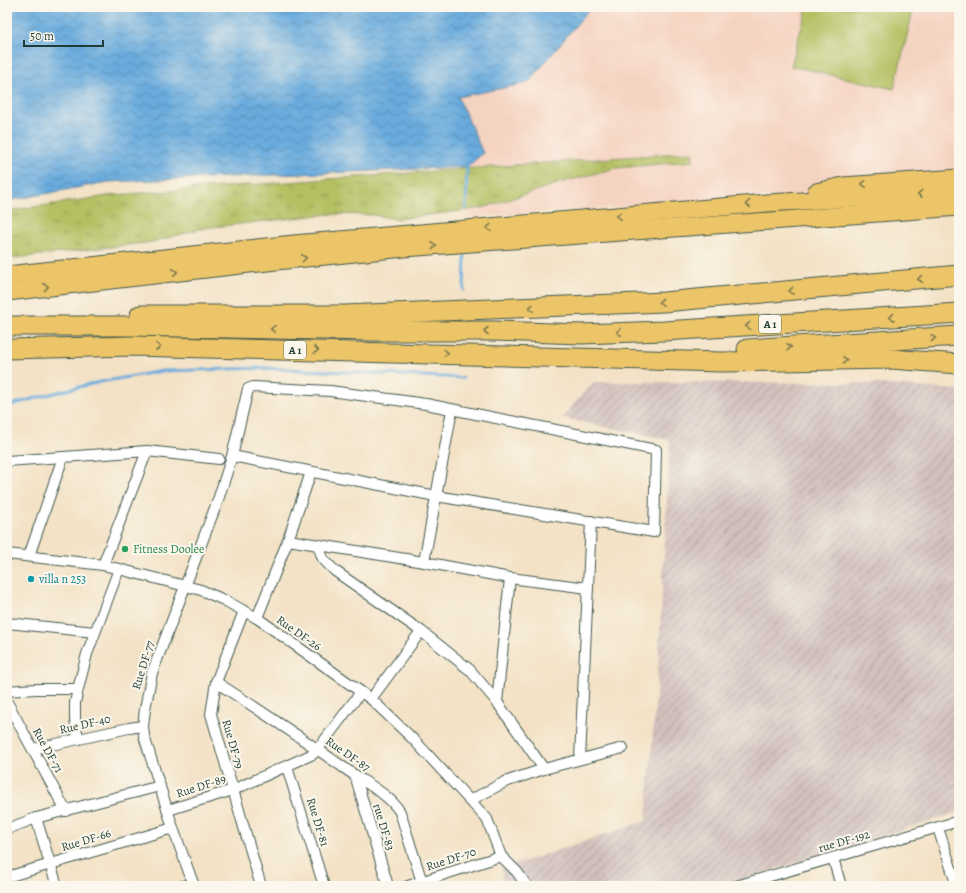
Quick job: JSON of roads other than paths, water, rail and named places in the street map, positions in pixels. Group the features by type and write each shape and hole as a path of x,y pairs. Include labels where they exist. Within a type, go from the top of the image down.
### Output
{"highway":[{"path":"768,203 843,186 959,178"},
{"path":"7,274 294,244 768,203 959,192"},
{"path":"7,292 276,260 389,249 959,207"},
{"path":"768,220 848,223 959,217"},
{"path":"32,325 94,317 156,314 344,315 664,302 959,275"},
{"name":"A 1","path":"7,326 32,325 372,331 494,330 581,334 664,331 959,313"},
{"name":"A 1","path":"7,349 134,346 582,357 745,350 959,336"},
{"path":"7,362 134,346"},
{"path":"582,357 722,362 890,359 959,364"}],"street":[{"name":"Rue DF-77","path":"190,885 144,736 143,726 152,673 218,500 232,456 247,392 250,388 330,391 426,404 452,410"},
{"path":"232,456 436,496 654,532 656,450 452,410 436,496 424,562"},
{"path":"103,564 147,451"},
{"path":"7,461 147,451 219,459"},
{"path":"29,556 63,457"},
{"path":"257,618 288,540 311,472"},
{"path":"580,759 591,521"},
{"path":"288,540 424,562 510,578 588,588"},
{"path":"318,545 323,560 328,566 421,631 470,670 497,702 544,769"},
{"name":"Rue DF-26","path":"7,554 103,564 119,568 201,590 224,600 257,618 371,699 415,741 486,819 501,856"},
{"path":"78,739 75,719 75,703 78,689 87,654 119,568"},
{"path":"497,702 510,578"},
{"name":"Rue DF-79","path":"244,611 216,682 211,714 261,886"},
{"path":"7,623 95,632"},
{"path":"371,699 421,631"},
{"name":"Rue DF-87","path":"216,682 318,749 395,805 400,812 422,882"},
{"path":"7,691 36,688 78,689"},
{"name":"Rue DF-89","path":"168,810 232,790 308,757 318,749 361,692"},
{"name":"Rue DF-71","path":"7,702 66,811"},
{"name":"Rue DF-40","path":"33,749 143,726"},
{"path":"469,801 505,782 544,769 623,748"},
{"name":"Rue DF-81","path":"287,766 324,886"},
{"name":"rue DF-83","path":"355,775 388,886"},
{"path":"7,829 36,818 160,786"},
{"path":"36,818 57,886"},
{"name":"rue DF-192","path":"736,886 959,821"},
{"name":"Rue DF-66","path":"7,878 173,828"},
{"path":"938,828 957,886"},
{"path":"501,856 517,872 527,886"},
{"name":"Rue DF-70","path":"408,886 501,856"},
{"path":"833,858 842,886"}],"water":[{"path":"7,7 591,7 528,83 458,97 483,153 467,167 108,182 7,201"}],"waterway":[{"path":"466,209 467,167"},
{"path":"464,290 465,256"},
{"path":"7,406 100,382 162,371 264,368 463,378"}],"place":[{"name":"Fitness Doolee","path":"125,549"},
{"name":"villa n 253","path":"31,579"}]}
